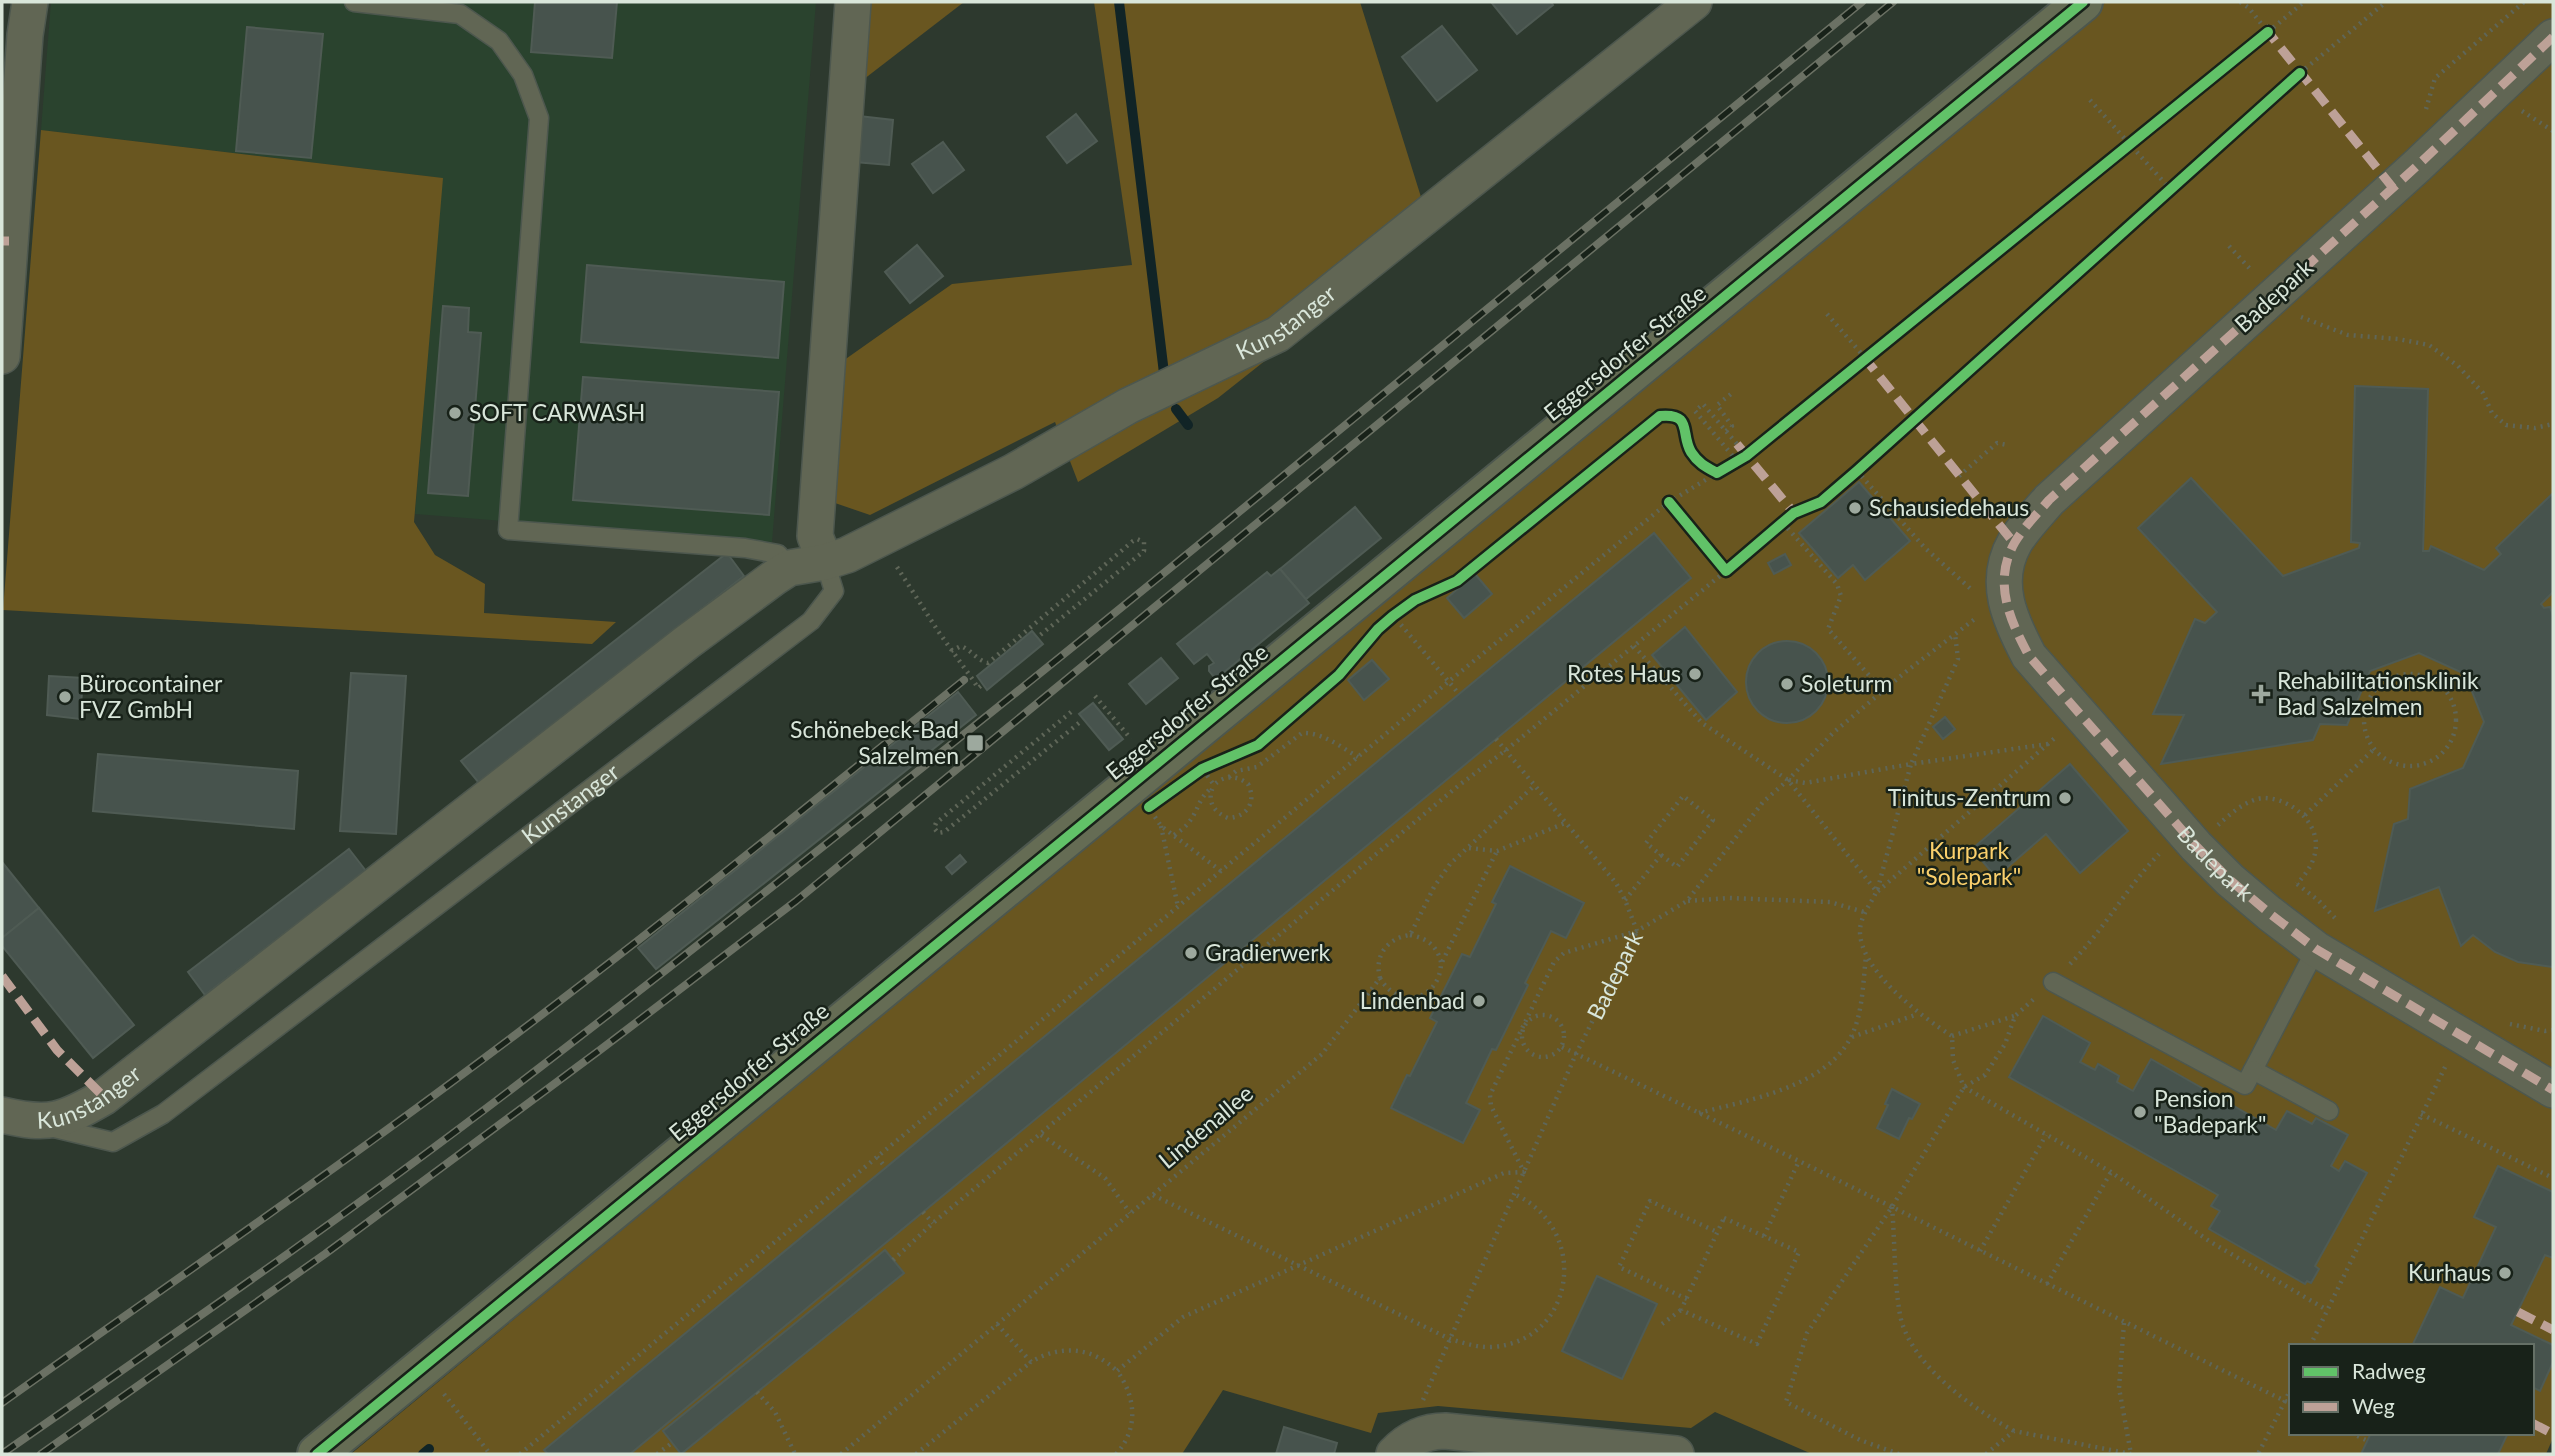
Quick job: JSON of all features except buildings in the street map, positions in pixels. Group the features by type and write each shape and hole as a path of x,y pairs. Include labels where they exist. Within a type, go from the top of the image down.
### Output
{"street":[{"path":"2,356 25,35 30,2"},
{"name":"Kunstanger","path":"825,562 815,536 853,2"},
{"name":"Kunstanger","path":"17,1119 70,1116 104,1097 687,642 789,568 847,555 1013,472 1129,405 1278,334 1694,2"},
{"name":"Eggersdorfer Straße","path":"317,1454 2083,2"},
{"name":"Badepark","path":"2553,37 2393,188 2049,500 2014,543 2006,569 2005,596 2011,622 2029,656 2189,838 2230,880 2316,949 2553,1090"},
{"path":"1402,1447 1428,1431 1445,1431 1676,1454"}],"lane":[{"path":"354,2 460,14 499,41 523,75 539,118 508,530 745,548 778,554 789,568"},
{"name":"Kunstanger","path":"17,1119 113,1142 163,1114 811,621 834,590 825,562"},
{"path":"2053,982 2245,1085 2316,949"},
{"path":"2253,1069 2329,1111"}],"path":[{"path":"2241,2 2263,26"},
{"path":"2268,32 2304,2"},
{"path":"2300,73 2386,2"},
{"path":"2423,118 2435,78 2524,2"},
{"path":"2090,100 2171,190"},
{"path":"2275,295 2294,315 2348,335 2430,345 2458,366 2483,393 2492,413 2506,425 2535,428 2553,424"},
{"path":"1828,314 1861,353"},
{"path":"1726,431 1732,426 1717,405 1731,394"},
{"path":"1737,444 1703,404 1695,411 1737,461"},
{"path":"1959,476 1997,443 2007,445"},
{"path":"1857,471 1925,548 1979,597 2005,596"},
{"path":"520,1454 1448,682 1668,502 1717,473"},
{"path":"1783,523 1836,584 1841,596 1828,629 1883,691"},
{"path":"880,539 951,651 978,688 983,684"},
{"path":"951,651 961,646 971,649 988,663 1133,541 1137,539 1144,542 1144,551 1039,636"},
{"path":"893,1260 933,1223 1458,786 1506,751 1726,571"},
{"path":"1393,615 1459,694"},
{"path":"1877,892 1911,764 1958,659 1955,634"},
{"path":"1634,646 1702,723 1788,780 1877,892"},
{"path":"2402,674 2419,674 2434,680 2446,691 2454,705 2456,721 2454,737 2445,751 2432,761 2417,766 2401,766 2386,760 2373,750 2363,719 2370,696 2387,679 2402,674"},
{"path":"1096,696 1140,749"},
{"path":"1071,712 936,823 934,828 938,832 944,832 1079,723"},
{"path":"1952,1036 1918,1014 1892,990 1867,955 1860,930 1864,912 1877,892 2080,715"},
{"path":"1174,835 1192,821 1201,800 1218,781 1236,771 1257,767 1302,733 1311,733 1326,739 1358,757"},
{"path":"1117,1371 1182,1318 1504,1173 1524,1171 1491,1106 1490,1095 1554,962 1564,953 1637,931 1616,883 1496,739"},
{"path":"1788,780 1805,783 2048,744"},
{"path":"2305,815 2373,750"},
{"path":"1208,777 1214,785"},
{"path":"1214,785 1210,799 1216,811 1228,818 1242,816 1250,805 1251,791 1242,780 1229,777"},
{"path":"1441,964 1433,946 1423,938 1410,935 1434,887 1450,864 1535,785"},
{"path":"1683,796 1713,820 1677,867 1661,855 1646,843 1683,796"},
{"path":"1952,1036 2015,1016 2084,951 2143,870 2238,808 2263,798 2286,803 2305,815 2316,838 2315,855 2307,873 2269,913"},
{"path":"1149,807 1161,826 1178,907"},
{"path":"1469,848 1497,851 1566,823"},
{"path":"1161,826 1221,871"},
{"path":"1381,978 1388,990 1395,994 1411,998 1427,993 1437,982 1441,964 1497,851"},
{"path":"1625,900 1661,855"},
{"path":"1687,901 1729,898 1830,902 1864,912"},
{"path":"1698,1113 1754,1099 1794,1085 1827,1066 1851,1037 1861,1000 1867,955"},
{"path":"1851,1037 1918,1014"},
{"path":"1539,1015 1553,1017 1563,1027 1562,1047 1551,1056 1537,1056 1525,1049 1522,1042 1523,1028 1527,1022 1539,1015"},
{"path":"1899,1454 1860,1440 1786,1402 1807,1333 1892,1207 1964,1087 1985,1075 2005,1044 2015,1016"},
{"path":"2312,1344 2461,1035"},
{"path":"1952,1036 1953,1060 1964,1087 2111,1172 2209,1241 2327,1310"},
{"path":"1562,1047 2289,1403"},
{"path":"2421,1114 2553,1178"},
{"path":"1041,1135 1104,1178 1130,1213"},
{"path":"1980,1251 2046,1135"},
{"path":"877,1157 886,1168"},
{"path":"1764,1236 1799,1161"},
{"path":"2047,1284 2111,1172"},
{"path":"1153,1195 1450,1339 1473,1346 1492,1347 1515,1342 1544,1323 1556,1306 1563,1286 1565,1261 1559,1237 1542,1212 1514,1194"},
{"path":"1686,1299 1619,1267 1650,1201 1717,1232"},
{"path":"1892,1207 1900,1315 1908,1338 1942,1381 1979,1412 2014,1431 2132,1454 2119,1388 2124,1323"},
{"path":"923,1212 933,1223"},
{"path":"1662,1324 1681,1310 1724,1218 1799,1252 1757,1344 1681,1310"},
{"path":"997,1324 1031,1362"},
{"path":"916,1454 1031,1362 1044,1354 1059,1350 1080,1350 1099,1356 1117,1371 1131,1396 1133,1412 1130,1431 1116,1454"},
{"path":"423,1367 490,1454"},
{"path":"757,1392 775,1412 795,1454"},
{"path":"2258,1454 2289,1392"},
{"path":"1986,1454 2014,1431"},
{"path":"2355,1435 2368,1441"},
{"path":"657,1454 672,1443"}],"shaded area":[{"path":"51,2 816,2 772,542 415,514 442,178 41,130"}],"green space":[{"path":"863,2 964,2 855,86"},
{"path":"1094,2 1360,2 1431,229 1218,398 1078,482 1055,422 870,515 835,503 840,363 952,284 1132,265"},
{"name":"Kurpark \"Solepark\"","path":"2106,2 2553,2 2553,1438 2546,1454 1812,1454 1715,1412 1691,1428 1438,1406 1378,1413 1371,1433 1223,1390 1182,1454 351,1454"},
{"path":"41,130 443,178 414,522 435,555 485,584 484,613 616,622 592,644 3,610"}],"waterway":[{"path":"1119,2 1164,373"},
{"path":"1176,409 1188,425"},
{"path":"423,1454 429,1449"}],"railway":[{"path":"2,1454 387,1182 684,956 1192,550 1862,2"},
{"path":"41,1454 325,1254 796,901 1893,2"},
{"path":"2,1403 329,1171 523,1029 690,900 964,680"}],"marked path":[{"path":"2264,27 2393,188"},
{"path":"2553,37 2417,166 2049,500 2015,542 2008,557 2004,586 2010,615 2029,656 2196,846 2230,880 2316,949 2553,1090"},
{"path":"2,241 9,241"},
{"path":"1863,356 2014,543"},
{"path":"1737,444 1794,513"},
{"path":"2,976 57,1050 104,1097"},
{"path":"2518,1312 2553,1330"},
{"path":"2534,1424 2553,1434"}],"cycle path":[{"path":"317,1454 2083,2"},
{"path":"1149,807 1202,769 1258,745 1339,675 1378,629 1393,616 1415,600 1457,581 1660,416 1670,416 1681,421 1691,452 1699,462 1717,473 1746,456 2268,32"},
{"path":"1669,502 1726,571 1794,513 1821,502 1857,471 2300,73"}],"place":[{"name":"SOFT CARWASH","path":"455,413"},
{"name":"Schausiedehaus","path":"1855,508"},
{"name":"Rotes Haus","path":"1695,674"},
{"name":"Soleturm","path":"1787,684"},
{"name":"Rehabilitationsklinik Bad Salzelmen","path":"2261,694"},
{"name":"Bürocontainer FVZ GmbH","path":"65,697"},
{"name":"Schönebeck-Bad Salzelmen","path":"975,743"},
{"name":"Tinitus-Zentrum","path":"2065,798"},
{"name":"Gradierwerk","path":"1191,953"},
{"name":"Lindenbad","path":"1479,1001"},
{"name":"Pension \"Badepark\"","path":"2140,1112"},
{"name":"Kurhaus","path":"2505,1273"}]}
